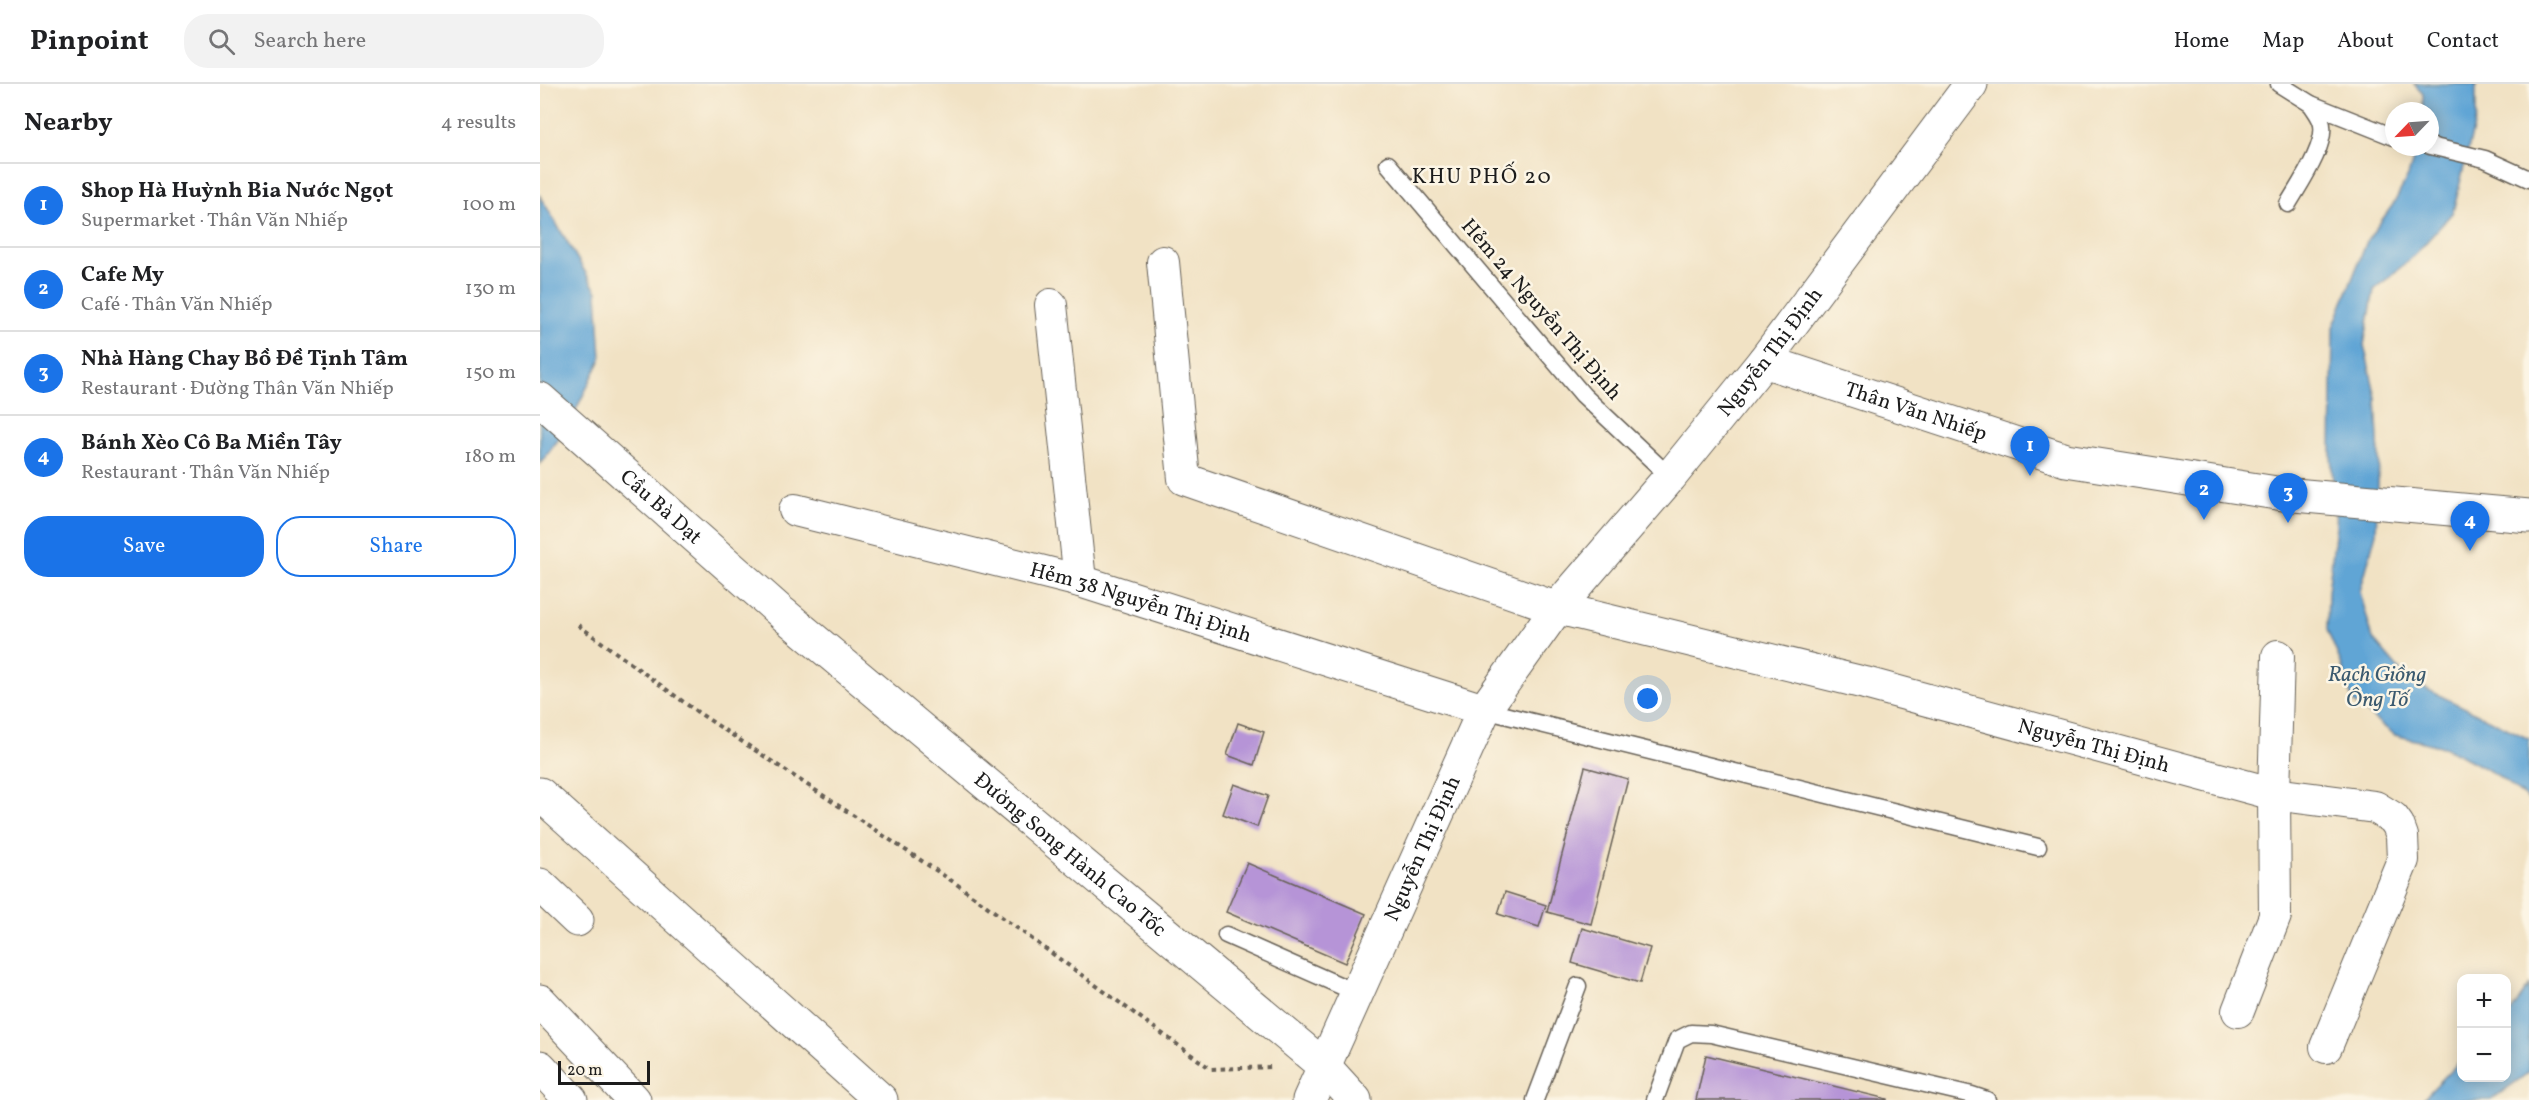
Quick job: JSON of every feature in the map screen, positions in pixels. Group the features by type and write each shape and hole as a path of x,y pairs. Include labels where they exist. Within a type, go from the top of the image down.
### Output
{"main road":[{"name":"Nguyễn Thị Định","path":"1309,1100 1484,710 1557,608 1670,477 1764,361 1971,84"},
{"name":"Thân Văn Nhiếp","path":"1764,361 2066,460 2283,494 2529,516"},
{"name":"Cầu Bà Dạt","path":"540,399 782,613"},
{"name":"Đường Song Hành Cao Tốc","path":"782,613 1324,1066 1355,1100"},
{"path":"545,799 881,1100"},
{"path":"540,885 577,920"},
{"path":"540,1001 634,1100"},
{"path":"540,1067 572,1100"}],"street":[{"path":"1163,262 1184,479 1557,608"},
{"path":"1051,305 1080,581"},
{"name":"Hẻm 38 Nguyễn Thị Định","path":"795,510 1080,581 1484,710"},
{"name":"Nguyễn Thị Định","path":"1557,608 1864,683 2274,794 2375,807 2392,818 2402,836 2403,860 2326,1047"},
{"path":"2238,1011 2275,916 2274,794 2278,656"}],"lane":[{"path":"2279,84 2311,104 2385,133"},
{"path":"2288,204 2316,153 2322,134 2321,121 2311,104"},
{"path":"2439,148 2485,159 2529,179"},
{"name":"Hẻm 24 Nguyễn Thị Định","path":"1388,164 1583,395 1670,477"},
{"path":"1484,710 2038,847"},
{"path":"1226,935 1358,993"},
{"path":"1535,1100 1578,986"},
{"path":"1655,1100 1677,1040 1691,1033 1722,1036 1987,1100"}],"path":[{"path":"578,625 696,711 955,883 1211,1068 1324,1066"}],"water":[{"name":"Rạch Giồng Ông Tố","path":"2414,84 2476,84 2476,117 2453,212 2415,255 2374,290 2364,345 2376,397 2379,460 2376,533 2360,592 2373,639 2408,680 2529,739 2529,800 2497,775 2447,748 2395,735 2353,702 2341,663 2327,630 2328,592 2336,526 2331,455 2333,328 2367,241 2394,203 2408,176 2414,156 2439,156 2439,102 2423,102 2423,94"},
{"path":"540,196 597,292 601,359 567,428 540,464"},
{"path":"2529,986 2529,1072 2491,1100 2422,1100 2457,1064 2457,1082 2511,1082 2511,1011"}],"building":[{"path":"1238,723 1264,732 1254,765 1227,755"},
{"path":"1585,767 1628,779 1591,924 1547,912"},
{"path":"1234,784 1268,796 1257,827 1223,814"},
{"path":"1247,863 1366,914 1345,963 1226,912"},
{"path":"1505,892 1546,905 1539,927 1498,914"},
{"path":"1582,928 1650,948 1640,983 1572,963"},
{"path":"1706,1055 1887,1099 1887,1100 1696,1100"}],"place":[{"name":"Shop Hà Huỳnh Bia Nước Ngọt","path":"2030,476"},
{"name":"Cafe My","path":"2204,520"},
{"name":"Nhà Hàng Chay Bồ Đề Tịnh Tâm","path":"2288,523"},
{"name":"Bánh Xèo Cô Ba Miền Tây","path":"2470,551"}],"district":[{"name":"KHU PHỐ 20","path":"1482,175"}]}
